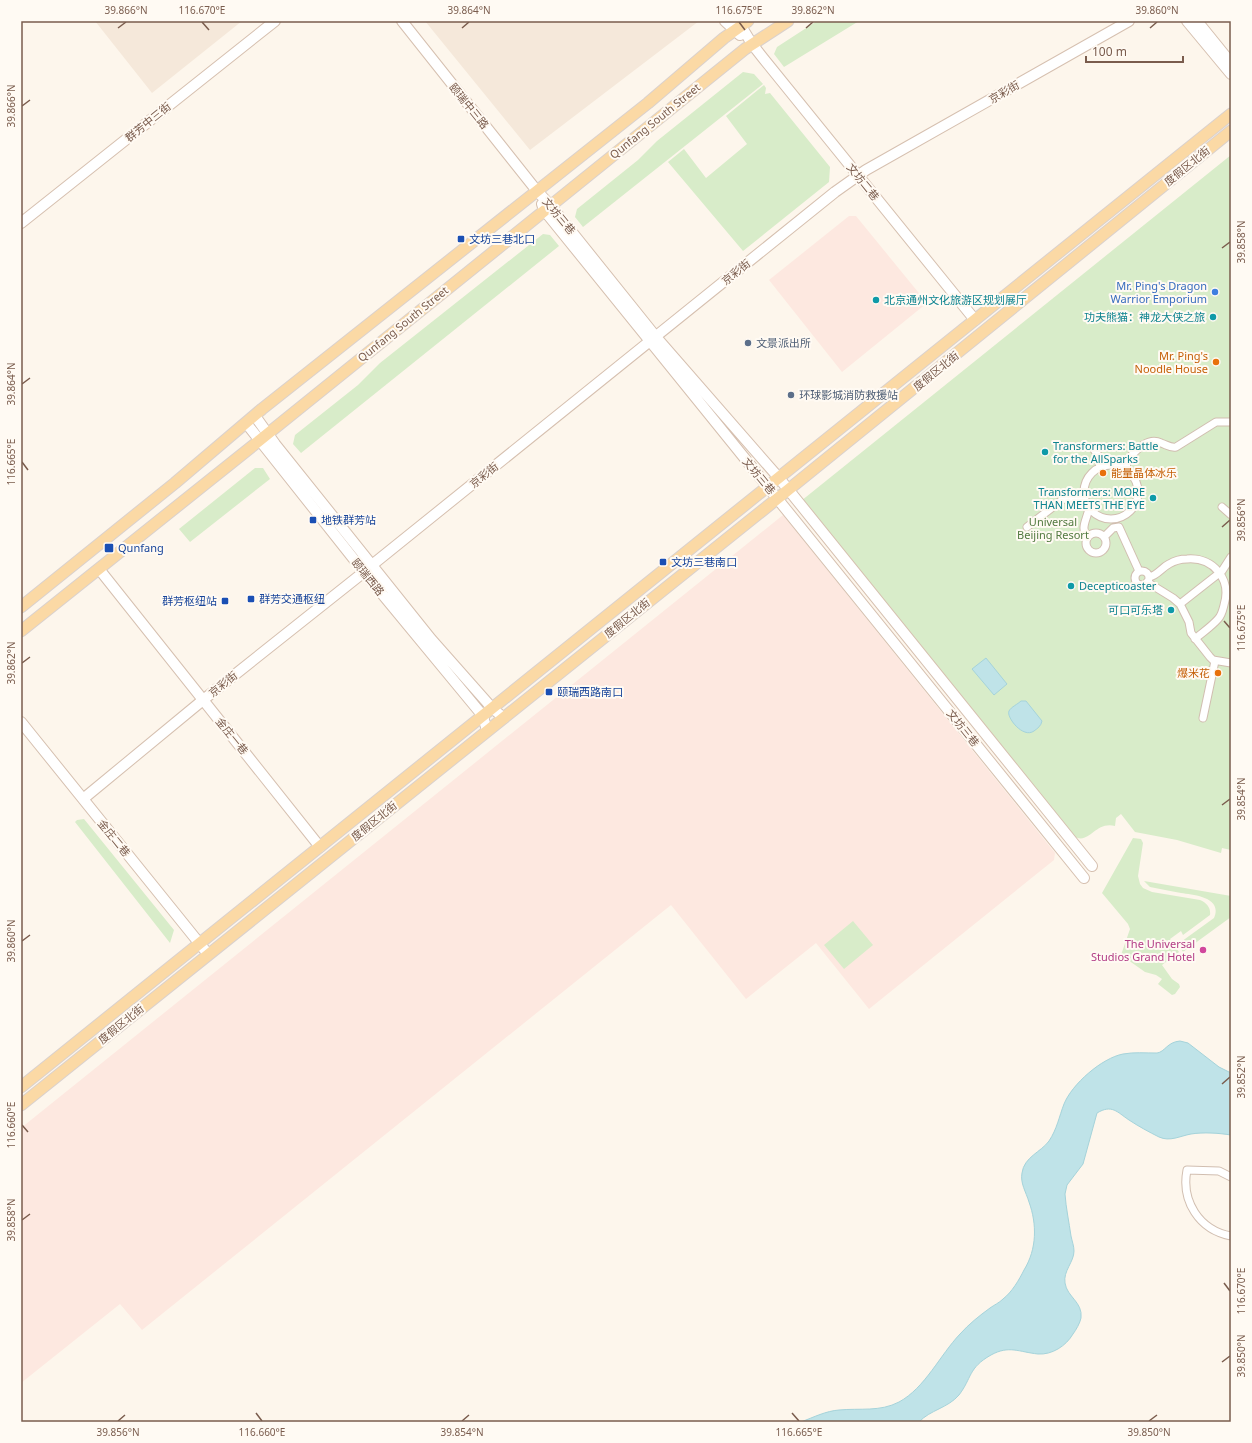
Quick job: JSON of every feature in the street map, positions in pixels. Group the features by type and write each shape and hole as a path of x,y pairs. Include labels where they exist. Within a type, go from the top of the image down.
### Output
{"main road":[{"name":"群芳中三街","path":"21,214 125,135 264,21"},
{"name":"群芳中三街","path":"21,223 275,21"},
{"name":"颐瑞中三路","path":"402,21 537,191"},
{"name":"文坊二巷","path":"724,21 740,25 752,44 975,320"},
{"name":"Qunfang South Street","path":"21,631 752,44 788,21"},
{"name":"京彩街","path":"83,799 203,700 835,192 866,170 1129,21"},
{"path":"1188,21 1231,74"},
{"path":"1197,21 1231,63"},
{"name":"Qunfang South Street","path":"21,607 175,483 250,420 648,103 740,25"},
{"name":"度假区北街","path":"21,1087 1231,114"},
{"name":"度假区北街","path":"21,1104 788,490 1231,131"},
{"name":"文坊三巷","path":"537,191 548,208 653,339 768,487 1084,878"},
{"name":"文坊三巷","path":"653,339 779,478 1092,866"},
{"name":"颐瑞西路","path":"250,420 264,437 266,450 492,708 504,718"},
{"name":"颐瑞西路","path":"368,568 482,716 488,731"},
{"name":"金庄一巷","path":"99,569 320,847"},
{"name":"金庄二巷","path":"21,722 208,954"},
{"path":"225,924 224,928 226,932 232,934"},
{"path":"175,964 180,966 182,969 182,974"}],"street":[{"path":"1127,470 1126,461 1137,450 1150,441 1157,441 1172,448 1216,422 1231,422"},
{"path":"1092,448 1098,455 1100,468"},
{"path":"1114,465 1127,470 1136,482 1138,490 1138,498 1131,511 1117,519 1104,519 1093,513 1084,497 1084,490 1089,477 1100,468 1114,465"},
{"path":"1027,527 1062,500 1066,498 1084,497"},
{"path":"1222,507 1231,515"},
{"path":"1088,537 1084,532 1084,527 1089,508"},
{"path":"1117,519 1119,527 1139,571"},
{"path":"1105,536 1113,528 1119,527"},
{"path":"1096,532 1105,536 1106,547 1103,550 1097,553 1087,548 1086,541 1093,533 1096,532"},
{"path":"1180,604 1220,572 1231,557"},
{"path":"1139,571 1135,576 1136,583 1141,585 1169,564 1186,559 1209,563 1220,572 1224,580 1226,590 1226,601 1222,612 1219,619 1195,639"},
{"path":"1139,571 1146,572 1148,579 1180,604 1189,622 1191,633 1210,657 1215,661 1231,664"},
{"path":"1203,718 1215,661"},
{"path":"1231,1177 1219,1171 1187,1170 1186,1183 1189,1203 1200,1220 1217,1232 1231,1236"}],"shaded area":[{"path":"95,21 242,21 152,93"},
{"path":"425,21 699,21 530,150"},
{"path":"849,216 856,216 927,303 842,372 769,280"},
{"path":"783,515 1055,853 1054,860 869,1009 816,943 746,999 671,905 142,1330 120,1304 21,1383 21,1128"}],"green space":[{"path":"817,21 859,21 784,67 774,54 777,47"},
{"path":"743,72 754,74 763,84 583,227 575,217 577,209 638,160 657,141"},
{"path":"764,85 766,88 765,94 770,93 830,167 829,182 743,251 668,162 684,149 706,178 747,144 726,116"},
{"name":"Universal Beijing Resort","path":"1231,155 1231,850 1222,848 1221,853 1177,840 1135,832 1121,814 1116,818 1115,826 1108,825 1102,827 1084,838 1079,838 1073,836 801,501"},
{"path":"543,234 550,235 559,246 301,453 293,444 295,435 358,385 380,363"},
{"path":"255,468 263,468 270,479 190,542 179,529"},
{"path":"84,819 174,930 170,943 75,822 77,820"},
{"path":"1133,838 1141,839 1143,843 1138,876 1140,884 1143,888 1152,892 1200,900 1207,904 1210,910 1210,915 1183,935 1181,931 1170,939 1179,952 1162,965 1180,987 1175,994 1172,995 1158,984 1162,979 1156,975 1145,972 1121,955 1130,929 1128,924 1102,893"},
{"path":"1144,881 1231,896 1231,917 1183,952 1178,944 1214,918 1216,911 1214,906 1211,901 1206,898 1150,887"},
{"path":"853,921 873,945 844,969 824,945"}],"water":[{"path":"986,658 1007,684 994,695 972,669"},
{"path":"1021,701 1026,701 1042,721 1038,728 1030,733 1020,730 1010,718 1009,711"},
{"path":"1180,1041 1188,1043 1219,1067 1231,1073 1231,1135 1201,1133 1167,1139 1159,1137 1140,1127 1114,1110 1107,1109 1097,1113 1083,1164 1067,1185 1065,1194 1074,1255 1066,1274 1065,1283 1066,1288 1080,1308 1081,1312 1079,1324 1067,1342 1058,1349 1043,1354 1003,1350 991,1355 978,1364 955,1399 923,1418 919,1422 801,1422 820,1414 834,1411 847,1409 870,1409 892,1405 908,1396 917,1388 963,1330 978,1317 1000,1302 1018,1282 1031,1254 1034,1236 1032,1210 1022,1180 1023,1167 1029,1159 1049,1141 1056,1127 1064,1104 1074,1088 1097,1066 1115,1056 1131,1053 1157,1053 1172,1043"}],"place":[{"name":"文坊三巷北口","path":"461,239"},
{"name":"Mr. Ping's Dragon Warrior Emporium","path":"1215,292"},
{"name":"北京通州文化旅游区规划展厅","path":"876,300"},
{"name":"功夫熊猫：神龙大侠之旅","path":"1213,317"},
{"name":"文景派出所","path":"748,343"},
{"name":"Mr. Ping's Noodle House","path":"1216,362"},
{"name":"环球影城消防救援站","path":"791,395"},
{"name":"Transformers: Battle for the AllSparks","path":"1045,452"},
{"name":"能量晶体冰乐","path":"1103,473"},
{"name":"Transformers: MORE THAN MEETS THE EYE","path":"1153,498"},
{"name":"地铁群芳站","path":"313,520"},
{"name":"Qunfang","path":"109,548"},
{"name":"文坊三巷南口","path":"663,562"},
{"name":"Decepticoaster","path":"1071,586"},
{"name":"群芳交通枢纽","path":"251,599"},
{"name":"群芳枢纽站","path":"225,601"},
{"name":"可口可乐塔","path":"1171,610"},
{"name":"爆米花","path":"1218,673"},
{"name":"颐瑞西路南口","path":"549,692"},
{"name":"The Universal Studios Grand Hotel","path":"1203,950"}]}
